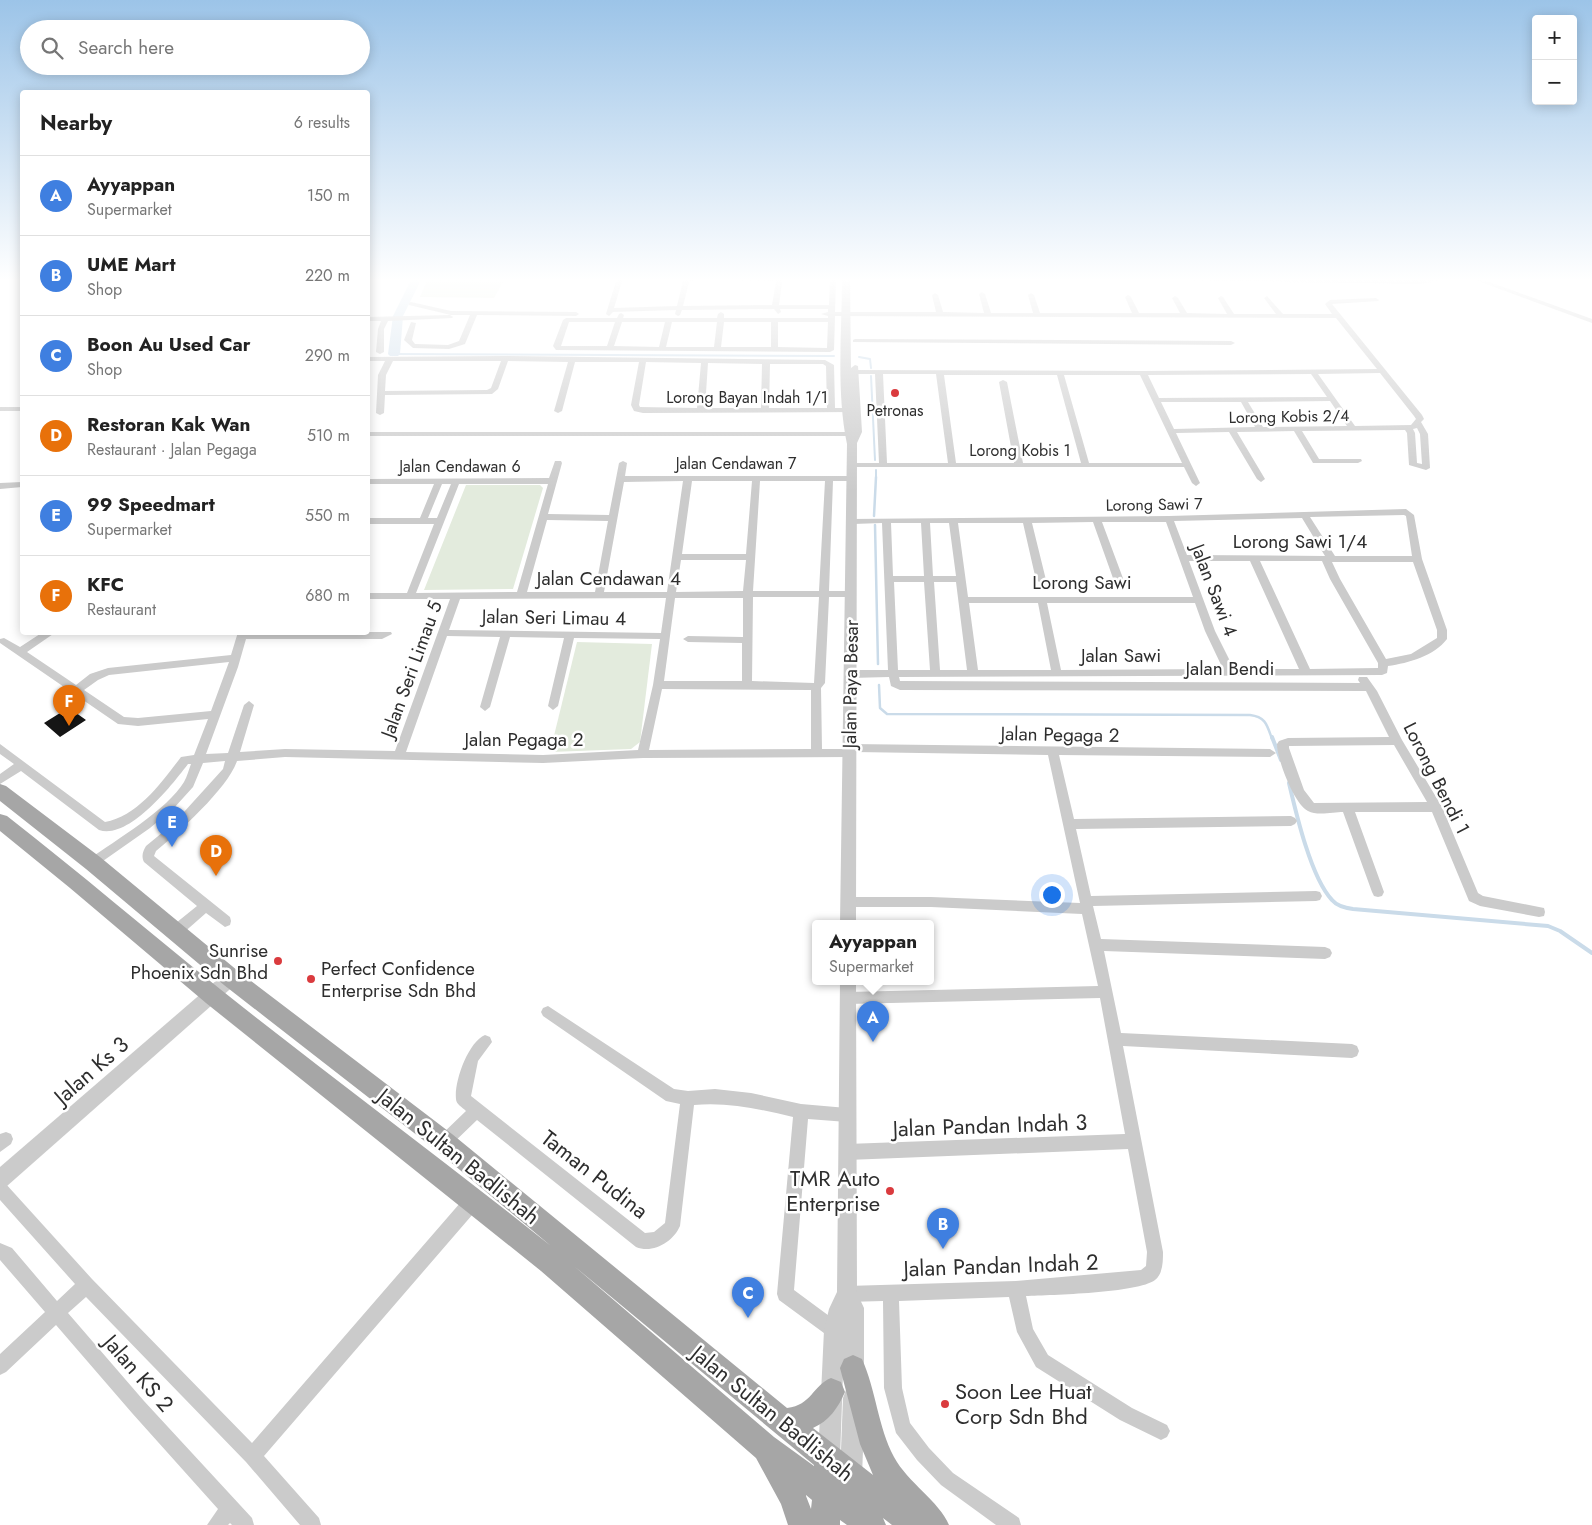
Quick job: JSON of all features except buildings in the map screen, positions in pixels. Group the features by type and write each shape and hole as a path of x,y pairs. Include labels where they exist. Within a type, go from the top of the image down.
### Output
{"main road":[{"name":"Jalan Sultan Badlishah","path":"0,791 93,863 231,978 444,1142 783,1422 916,1525"},
{"name":"Jalan Sultan Badlishah","path":"0,821 77,882 213,996 557,1269 764,1447 827,1493 857,1520"},
{"path":"853,1368 874,1442 884,1467 898,1489 934,1525"},
{"path":"783,1422 799,1420 812,1415 823,1405 831,1392"},
{"path":"764,1447 792,1496 803,1525"},
{"path":"825,1525 829,1458"},
{"path":"851,1476 857,1520"}],"street":[{"path":"671,349 830,349"},
{"name":"Jalan Paya Besar","path":"848,920 853,521 850,439 857,432 852,410 850,349"},
{"name":"Jalan Paya Besar","path":"850,372 853,349"},
{"path":"1365,349 1418,415 1420,419 1418,423 1424,434 1426,468 1413,465 1411,433 1408,428 1418,423"},
{"path":"381,393 489,392 494,389 506,358"},
{"path":"370,359 506,358 825,362 830,365 830,410"},
{"path":"380,412 382,375 390,359"},
{"path":"558,411 572,359"},
{"name":"Lorong Bayan Indah 1/1","path":"643,361 636,405 638,409 643,411 852,410"},
{"path":"701,411 705,361"},
{"path":"765,411 766,362"},
{"path":"830,372 1143,373 1383,371"},
{"path":"879,372 883,464"},
{"path":"1313,372 1353,429"},
{"path":"940,373 952,465"},
{"path":"1060,373 1086,464"},
{"path":"1143,373 1196,483"},
{"path":"1002,382 1019,465"},
{"path":"1243,399 1261,430"},
{"path":"1156,400 1332,399"},
{"path":"0,409 20,409"},
{"name":"Lorong Kobis 2/4","path":"1171,431 1408,428"},
{"path":"1232,430 1261,479"},
{"path":"1298,430 1316,461 1358,460"},
{"path":"370,434 850,439"},
{"path":"521,595 558,463"},
{"path":"599,595 623,463"},
{"name":"Lorong Kobis 1","path":"852,472 883,464 1187,464"},
{"name":"Jalan Cendawan 7","path":"620,479 829,478 852,472"},
{"path":"643,754 658,685 666,636 688,478"},
{"path":"747,685 748,595 756,478"},
{"path":"816,753 816,688 820,683 829,478"},
{"name":"Jalan Cendawan 6","path":"370,481 553,481"},
{"path":"423,521 439,481"},
{"path":"410,596 456,481"},
{"path":"0,486 20,485"},
{"name":"Lorong Sawi 7","path":"853,521 1169,519 1406,512 1410,515 1417,560"},
{"path":"1305,516 1383,663 1414,657 1442,639 1442,630 1417,560"},
{"path":"543,517 613,518"},
{"name":"Jalan Sawi 4","path":"1169,519 1210,631 1230,672"},
{"path":"1097,520 1119,581"},
{"path":"370,522 440,521"},
{"path":"953,521 973,674"},
{"path":"1027,521 1041,580"},
{"path":"886,522 893,674"},
{"path":"925,522 935,674"},
{"path":"677,557 751,557"},
{"name":"Lorong Sawi 1/4","path":"1184,558 1417,560"},
{"path":"1254,559 1306,672"},
{"path":"888,579 960,579"},
{"name":"Jalan Cendawan 4","path":"370,596 851,594"},
{"name":"Jalan Seri Limau 5","path":"399,755 456,596"},
{"name":"Lorong Sawi","path":"964,600 1199,600"},
{"path":"1042,600 1057,673"},
{"name":"Jalan Seri Limau 4","path":"442,633 666,636"},
{"path":"312,635 382,636 387,634"},
{"path":"485,706 506,634"},
{"path":"20,651 46,635"},
{"path":"93,863 170,805 189,784 200,760 243,635"},
{"path":"553,706 570,635"},
{"path":"688,638 748,640"},
{"path":"4,641 122,721 216,714"},
{"path":"76,690 94,677 108,672 236,658"},
{"name":"Jalan Sawi","path":"850,674 1378,672 1383,670 1383,663"},
{"name":"Lorong Bendi 1","path":"1358,672 1366,687 1372,691 1397,741 1436,807 1473,897 1480,901 1539,912"},
{"name":"Jalan Bendi","path":"893,674 895,683 900,686 1285,685 1366,687"},
{"path":"658,685 804,685 816,688"},
{"path":"225,921 148,858 150,849 196,808 228,771 249,704"},
{"path":"1397,741 1288,742 1283,744 1283,748 1301,797 1306,805 1312,808 1436,807"},
{"path":"0,748 21,764 0,780"},
{"name":"Jalan Pegaga 2","path":"21,764 103,827 112,827 150,802 184,760 233,756 285,753 543,759 643,754 816,753 850,750 1270,753"},
{"path":"1053,752 1106,992 1134,1141"},
{"path":"1348,809 1378,892"},
{"path":"1069,824 1291,821"},
{"path":"849,902 1086,905 1316,896"},
{"path":"176,931 206,906"},
{"path":"1095,945 1325,953"},
{"name":"Jalan Ks 3","path":"0,1179 213,996 231,978"},
{"path":"851,1476 854,1308 847,1294 848,989 1106,992"},
{"path":"548,1012 671,1096 688,1098 715,1096 751,1100 800,1111 847,1115"},
{"path":"1115,1039 1352,1051"},
{"name":"Taman Pudina","path":"485,1042 478,1048 471,1063 463,1099 642,1241 653,1241 664,1236 672,1226 688,1098"},
{"path":"444,1142 477,1110"},
{"path":"800,1111 785,1294 834,1330"},
{"name":"Jalan Pandan Indah 3","path":"847,1152 1134,1141"},
{"name":"Jalan Pandan Indah 2","path":"847,1294 1016,1289 1134,1280 1147,1277 1153,1271 1155,1252 1134,1141"},
{"path":"0,1188 86,1285 252,1456 312,1525"},
{"path":"252,1456 473,1201"},
{"name":"Jalan KS 2","path":"0,1251 6,1254 245,1525"},
{"path":"0,1366 86,1285"},
{"path":"1016,1289 1025,1332 1042,1361 1126,1414 1161,1430"},
{"path":"891,1292 893,1388 902,1426 922,1454 947,1479 1012,1525"},
{"path":"829,1458 834,1330 839,1309 847,1294"},
{"path":"216,1525 230,1508"}],"shaded area":[{"path":"466,485 540,485 543,488 513,589 424,590"},
{"path":"577,642 652,644 640,742 631,749 550,752"}],"waterway":[{"path":"394,354 395,349"},
{"path":"394,354 834,356"},
{"path":"859,357 870,359 871,368"},
{"path":"871,376 875,460"},
{"path":"876,470 876,477"},
{"path":"874,516 876,477"},
{"path":"875,525 878,664"},
{"path":"879,685 880,708 887,714 1250,715 1263,720 1272,739"},
{"path":"1272,737 1281,760"},
{"path":"1289,783 1300,827 1317,877 1324,890 1339,905 1353,909 1548,926 1560,931 1592,953"}],"place":[{"name":"Petronas","path":"895,393"},
{"name":"KFC","path":"69,726"},
{"name":"99 Speedmart","path":"172,847"},
{"name":"Restoran Kak Wan","path":"216,876"},
{"name":"Sunrise Phoenix Sdn Bhd","path":"278,961"},
{"name":"Perfect Confidence Enterprise Sdn Bhd","path":"311,979"},
{"name":"Ayyappan","path":"873,1042"},
{"name":"TMR Auto Enterprise","path":"890,1191"},
{"name":"UME Mart","path":"943,1249"},
{"name":"Boon Au Used Car","path":"748,1318"},
{"name":"Soon Lee Huat Corp Sdn Bhd","path":"945,1404"}]}
